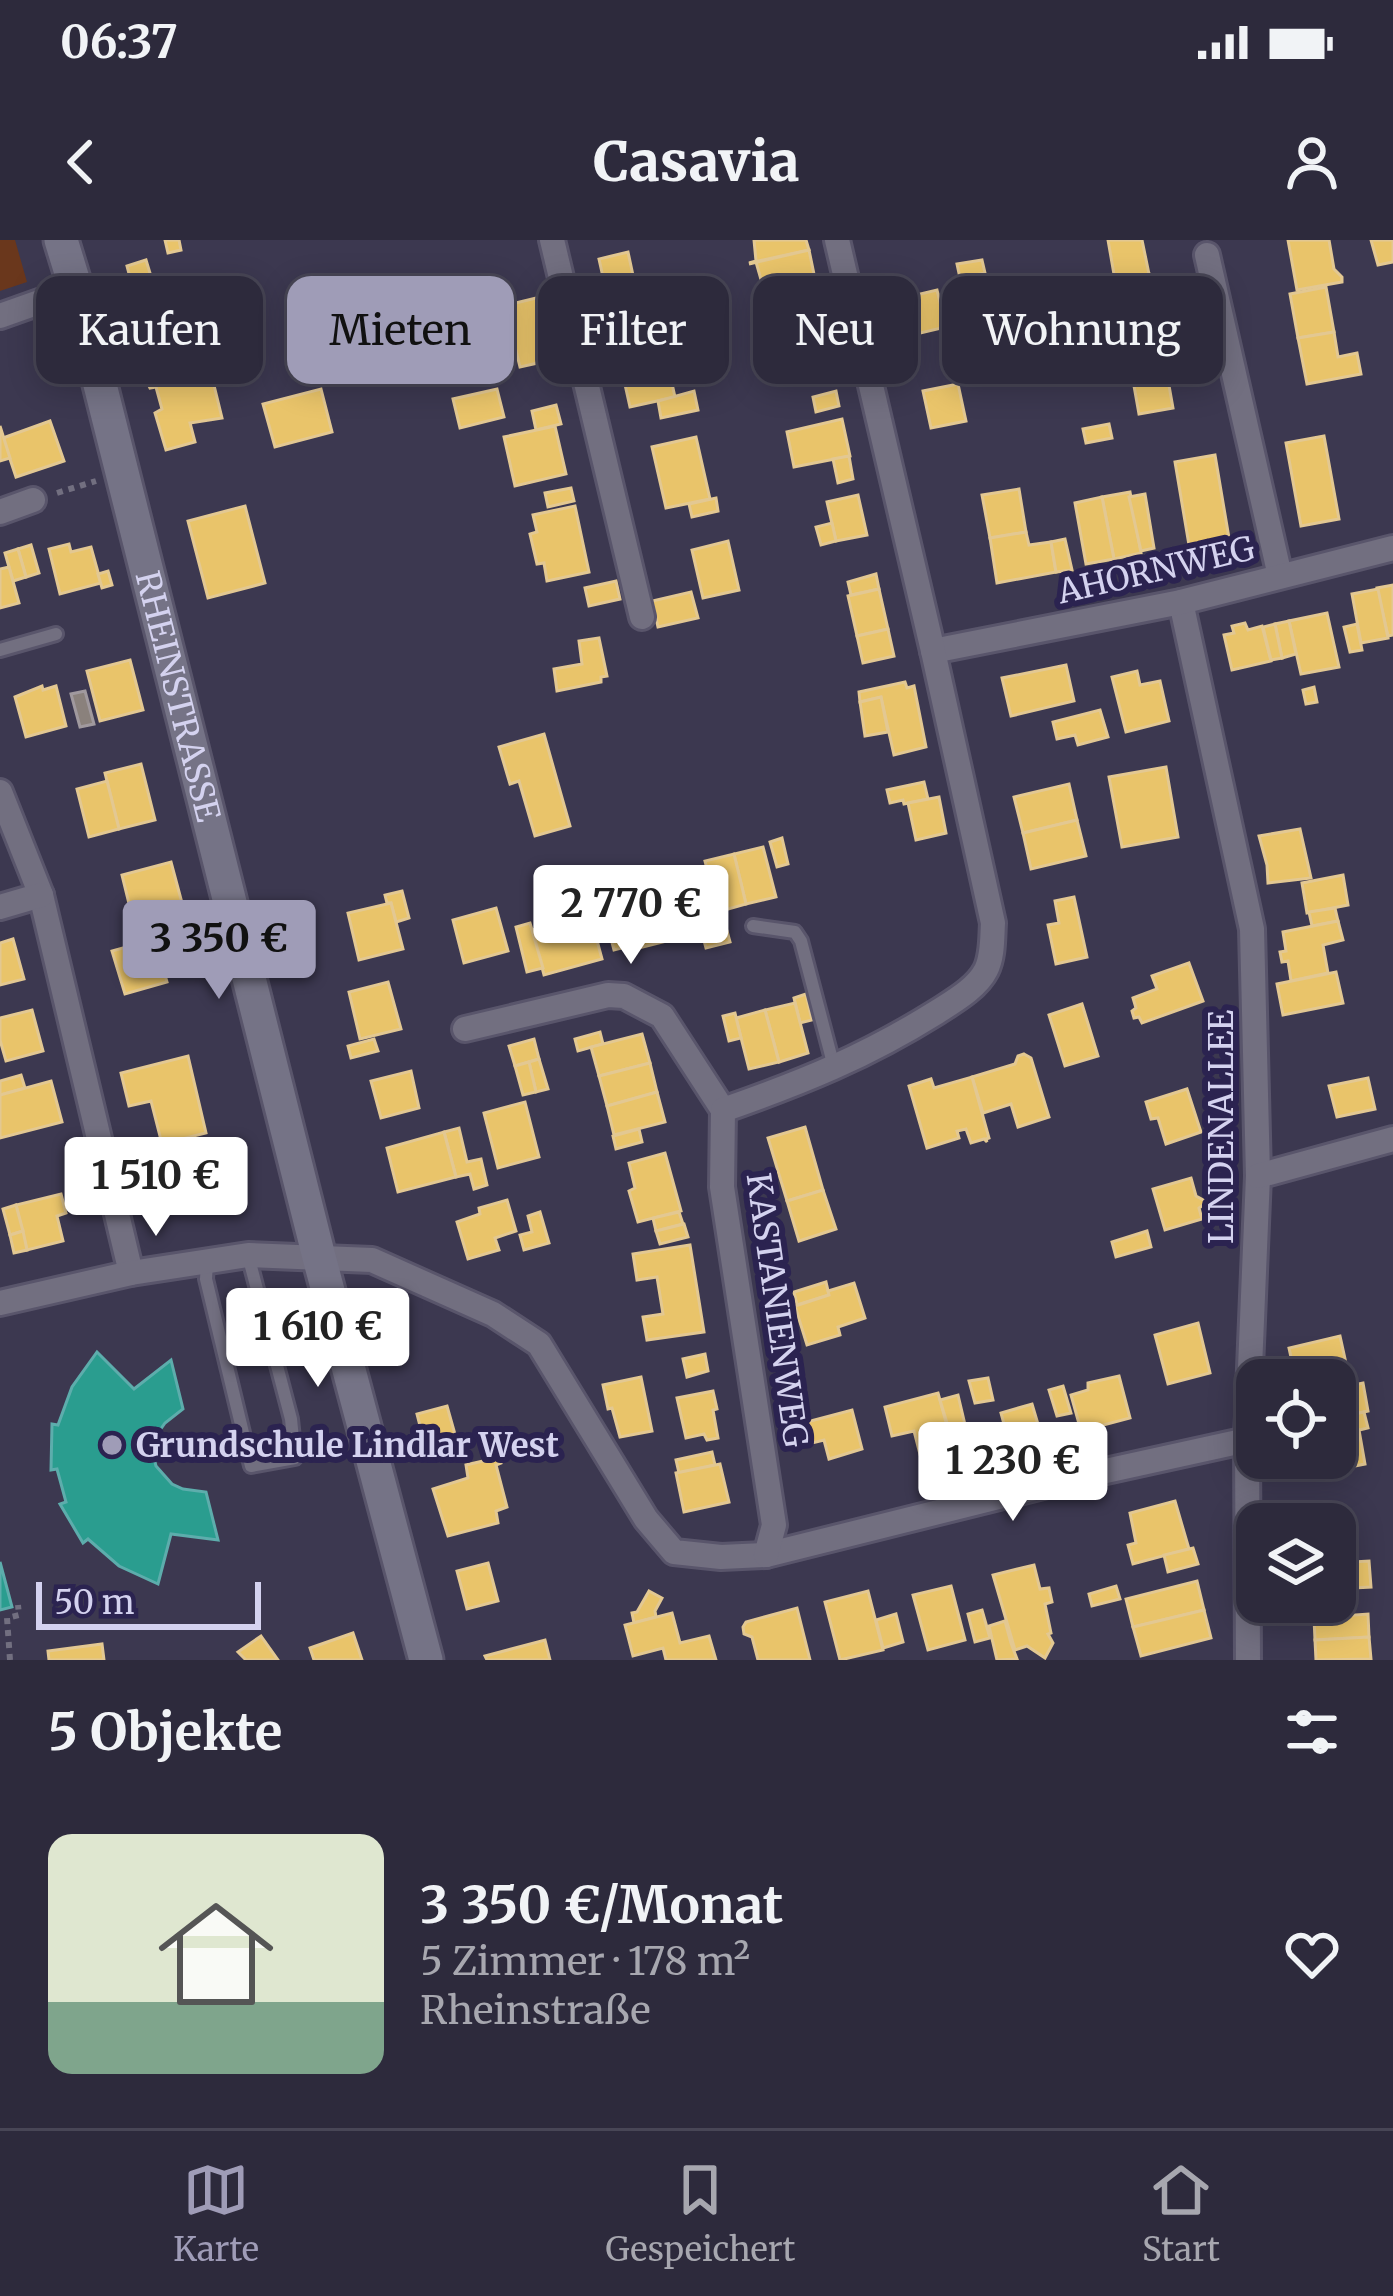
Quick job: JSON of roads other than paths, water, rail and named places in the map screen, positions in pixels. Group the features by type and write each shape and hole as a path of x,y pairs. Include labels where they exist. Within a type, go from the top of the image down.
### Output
{"street":[{"name":"RHEINSTRASSE","path":"61,240 72,276"},
{"path":"552,240 642,617"},
{"path":"465,1029 608,995 624,996 662,1016 723,1110 884,1045 960,998 985,974 994,923 836,240"},
{"path":"1207,255 1280,576"},
{"path":"0,316 36,303"},
{"name":"RHEINSTRASSE","path":"100,384 426,1660"},
{"path":"0,512 33,500"},
{"name":"AHORNWEG","path":"933,651 1181,602 1393,548"},
{"name":"LINDENALLEE","path":"1181,602 1252,929 1258,1176 1250,1359"},
{"path":"0,792 40,895 131,1273"},
{"path":"0,907 40,895"},
{"name":"KASTANIENWEG","path":"723,1110 722,1187 774,1525 766,1556"},
{"path":"1258,1176 1393,1139"},
{"path":"0,1303 131,1273 248,1255 371,1260 494,1314 538,1344 646,1519 674,1552 766,1556 1236,1442"},
{"name":"LINDENALLEE","path":"1246,1479 1248,1660"}],"lane":[{"path":"0,650 56,634"},
{"path":"753,926 795,932 801,941 834,1068"},
{"path":"207,1262 206,1280 251,1466 296,1458 291,1419 248,1255"}],"place":[{"name":"Grundschule Lindlar West","path":"112,1445"}]}
